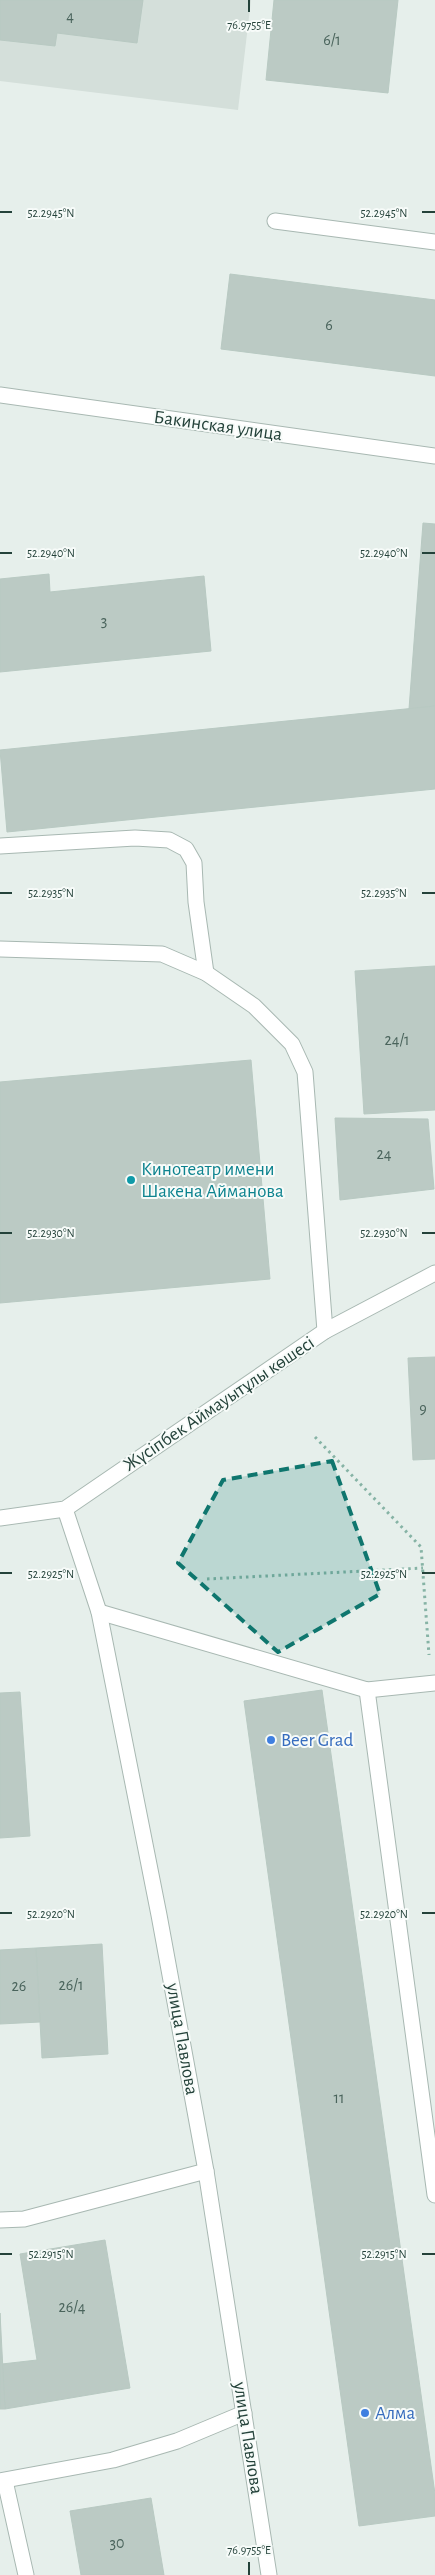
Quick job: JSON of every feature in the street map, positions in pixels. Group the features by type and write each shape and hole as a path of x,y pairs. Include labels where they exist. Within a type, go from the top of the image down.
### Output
{"street":[{"path":"275,221 435,242"},
{"name":"Бакинская улица","path":"0,395 435,456"},
{"path":"0,846 135,838 169,840 186,849 194,863 196,902 206,973"},
{"path":"0,949 162,954 206,973 254,1006 292,1044 305,1072 325,1331"},
{"name":"Жүсіпбек Аймауытұлы көшесі","path":"0,1518 65,1509 325,1331 435,1273"},
{"name":"улица Павлова","path":"65,1509 99,1612 159,1915 206,2171 269,2575"},
{"path":"99,1612 367,1690 433,1683"},
{"path":"367,1690 435,2195"},
{"path":"0,2220 24,2219 206,2171"},
{"path":"26,2575 2,2481 113,2460 177,2441 244,2413"}],"path":[{"path":"315,1437 421,1547 433,1683"},
{"path":"207,1579 423,1568"}],"highlighted area":[{"path":"332,1461 380,1594 278,1652 178,1563 223,1480"}],"shaded area":[{"path":"0,0 251,0 238,110 0,81"}],"building":[{"path":"0,0 143,0 137,43 57,33 55,46 0,40"},
{"path":"274,0 398,0 388,93 266,80"},
{"path":"230,274 435,300 435,376 221,349"},
{"path":"423,523 435,524 435,706 409,709"},
{"path":"49,574 50,592 204,576 211,651 0,672 0,579"},
{"path":"435,706 435,789 7,832 0,750"},
{"path":"435,966 435,1110 364,1114 355,971"},
{"name":"Кинотеатр имени Шакена Айманова","path":"251,1060 270,1279 0,1303 0,1082"},
{"path":"335,1118 428,1119 434,1189 340,1200"},
{"path":"435,1357 435,1459 413,1460 408,1358"},
{"path":"322,1690 435,2494 435,2516 359,2526 244,1701"},
{"path":"20,1692 30,1836 0,1838 0,1693"},
{"path":"102,1944 108,2054 42,2058 36,1948"},
{"path":"36,1948 40,2022 0,2024 0,1950"},
{"path":"105,2240 130,2388 5,2409 2,2364 37,2360 20,2254"},
{"path":"0,2313 5,2409 0,2409"},
{"path":"151,2498 164,2575 81,2575 70,2511"}],"place":[{"name":"Кинотеатр имени Шакена Айманова","path":"131,1180"},
{"name":"Beer Grad","path":"271,1740"},
{"name":"Алма","path":"365,2413"}]}
